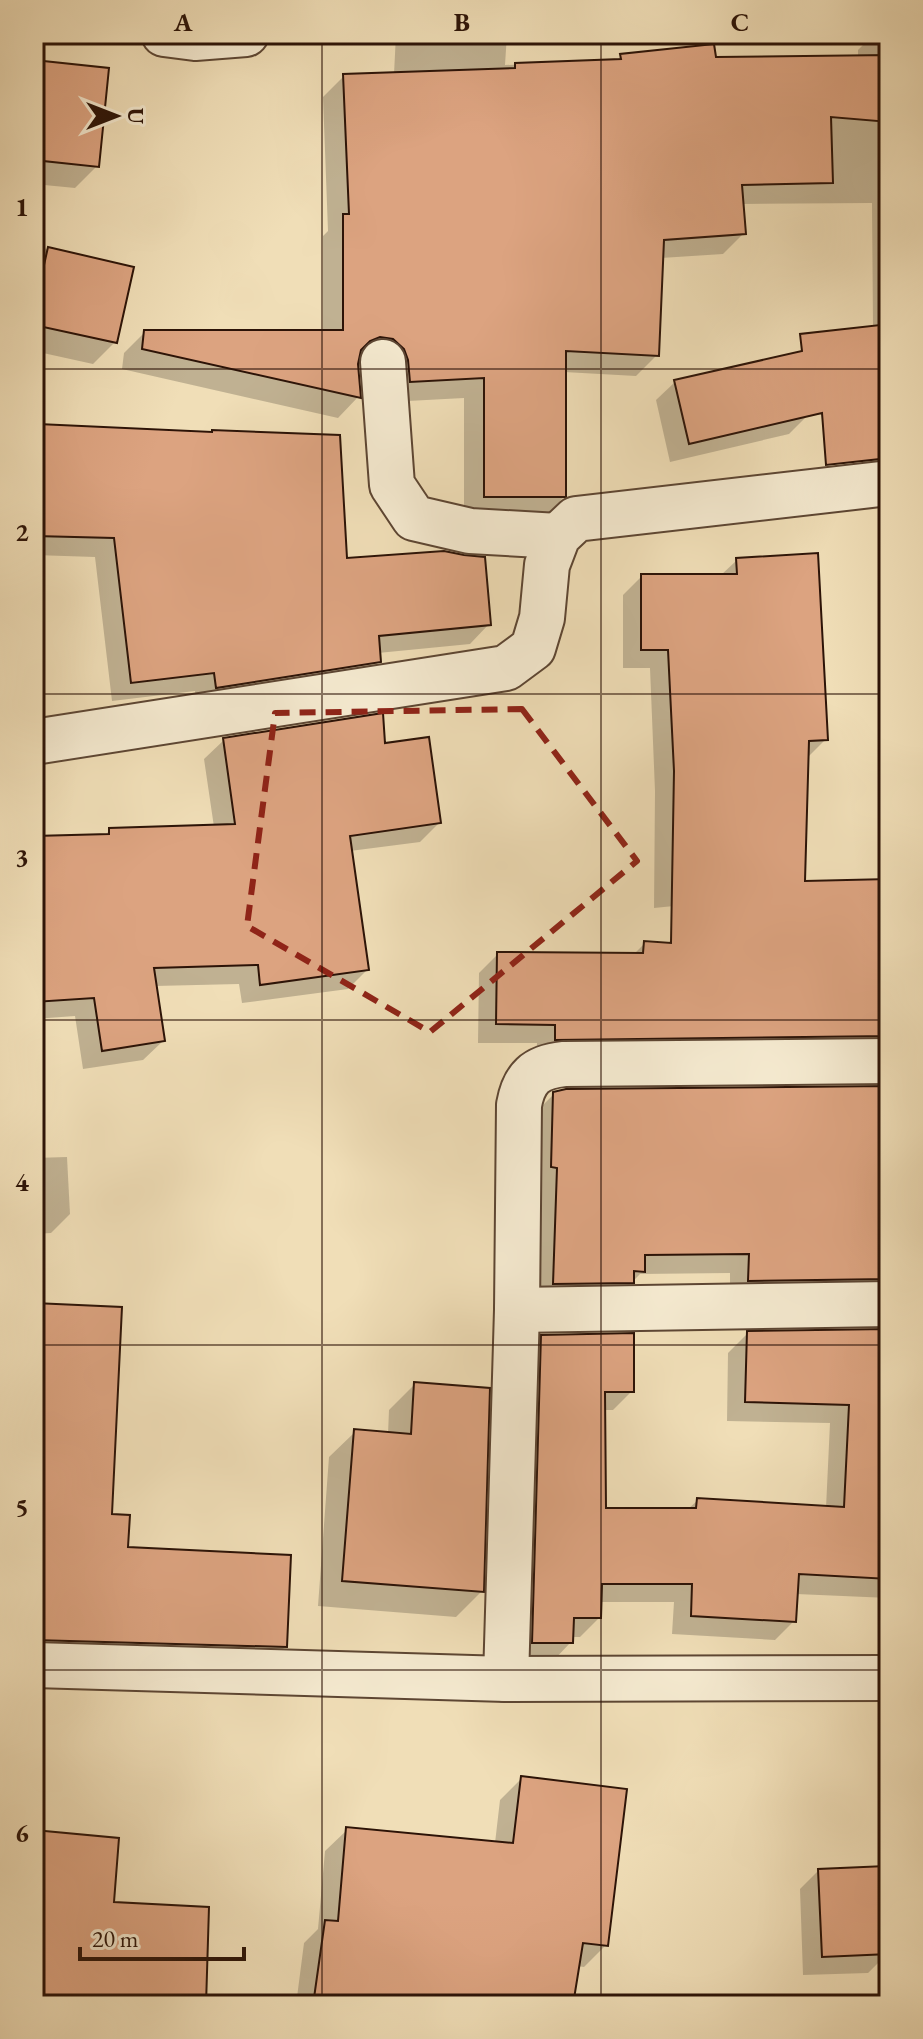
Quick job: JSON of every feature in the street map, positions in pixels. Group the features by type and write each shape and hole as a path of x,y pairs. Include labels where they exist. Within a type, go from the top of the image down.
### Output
{"street":[{"path":"164,34 195,38 246,34"},
{"path":"383,362 392,485 414,518 470,531 558,536"},
{"path":"34,742 506,668 533,648 542,618 547,565 558,536 576,519 889,483"},
{"path":"506,1679 517,1310 519,1105 530,1075 552,1065 564,1064 889,1061"},
{"path":"517,1310 889,1304"},
{"path":"34,1665 506,1679 889,1678"}],"highlighted area":[{"path":"522,709 637,861 430,1032 247,926 275,713"}],"building":[{"path":"714,44 716,57 889,55 889,122 831,117 833,183 742,185 746,234 664,240 659,356 566,351 566,497 484,497 484,378 410,382 404,349 393,339 380,337 361,350 358,364 361,398 142,349 144,330 343,330 343,214 349,214 343,74 515,68 515,63 621,59 620,54"},
{"path":"34,60 109,68 99,167 34,160"},
{"path":"48,247 134,267 117,343 34,325 34,310"},
{"path":"889,324 889,458 826,465 822,413 689,444 674,380 802,351 800,334"},
{"path":"38,424 340,435 347,558 444,551 485,557 491,625 379,636 381,662 216,688 214,673 131,683 114,538 35,536"},
{"path":"818,553 828,740 809,741 805,881 889,879 889,1036 555,1040 555,1025 496,1024 497,952 643,953 644,941 671,943 674,771 668,650 641,650 641,574 737,574 736,558"},
{"path":"383,713 385,743 429,737 441,823 350,836 369,970 260,985 258,965 154,968 165,1041 102,1051 94,998 34,1002 34,836 109,834 109,828 235,824 223,738"},
{"path":"889,1086 889,1279 748,1281 749,1254 645,1255 645,1272 634,1271 634,1283 553,1284 557,1168 551,1167 553,1092 566,1089"},
{"path":"34,1303 122,1307 112,1514 130,1515 128,1547 291,1555 287,1647 34,1640"},
{"path":"889,1329 889,1579 799,1574 796,1622 691,1616 692,1584 602,1584 601,1618 574,1618 573,1643 532,1643 541,1335 634,1333 634,1392 605,1392 606,1508 696,1508 697,1498 844,1507 849,1405 745,1402 747,1331"},
{"path":"414,1382 490,1388 484,1592 342,1581 354,1429 411,1434"},
{"path":"521,1776 627,1789 608,1946 583,1943 573,2005 313,2005 325,1920 338,1921 346,1827 513,1843"},
{"path":"34,1830 119,1838 114,1902 209,1907 206,2005 34,2005"},
{"path":"886,1866 889,1954 822,1957 818,1869"}]}
